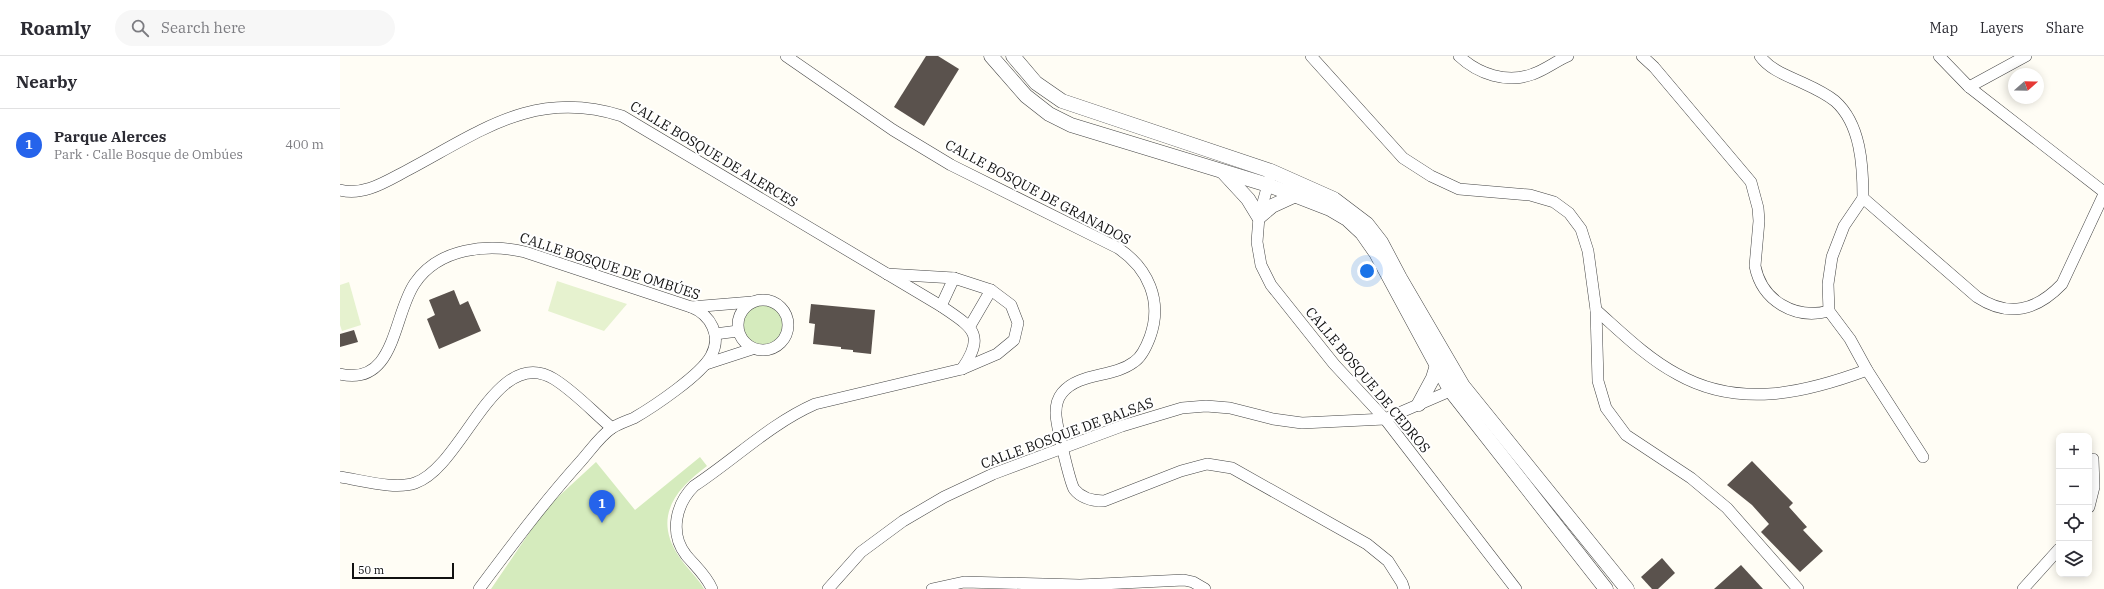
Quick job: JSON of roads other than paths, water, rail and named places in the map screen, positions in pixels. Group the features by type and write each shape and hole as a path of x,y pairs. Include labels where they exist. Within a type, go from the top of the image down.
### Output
{"street":[{"name":"CALLE BOSQUE DE GRANADOS","path":"786,56 893,130 951,165 1118,248 1135,261 1142,270 1151,286 1155,308 1152,332 1148,343 1134,362 1108,374 1078,381 1062,393 1056,412 1063,449 1073,488 1084,497 1097,501 1111,500 1181,471 1207,464 1232,468 1367,544 1388,561 1402,583 1404,589"},
{"path":"991,56 1026,96 1049,114 1071,125 1268,185 1330,209 1347,219 1362,234 1376,253 1436,365 1627,589"},
{"path":"1012,56 1036,83 1062,101 1271,171 1334,199 1367,224 1381,242 1457,388 1606,589"},
{"path":"1311,56 1403,158 1430,176 1459,188 1530,195 1554,202 1569,213 1581,229 1588,250 1596,310 1598,381 1606,408 1626,435 1692,478 1727,508 1798,589"},
{"path":"1459,56 1484,73 1508,79 1532,74 1568,56"},
{"path":"1642,56 1654,67 1750,182 1756,201 1759,221 1755,266 1768,293 1774,300 1791,310 1810,314 1829,311"},
{"path":"1760,56 1770,66 1780,72 1828,95 1842,109 1851,124 1860,152 1863,198 1844,226 1832,258 1828,284 1829,311 1850,338 1867,370 1923,457"},
{"path":"1863,198 1977,297 1991,306 2013,310 2032,306 2053,294 2062,284 2104,193 1969,87 1939,56"},
{"path":"1969,87 2026,56"},
{"name":"CALLE BOSQUE DE ALERCES","path":"340,190 354,191 376,187 493,124 523,112 555,106 589,107 622,116 941,306 970,326"},
{"path":"1221,170 1235,184 1259,218 1272,206 1296,195"},
{"name":"CALLE BOSQUE DE CEDROS","path":"1271,171 1259,218 1257,236 1258,254 1271,285 1334,364 1385,419 1516,589"},
{"name":"CALLE BOSQUE DE OMBÚES","path":"340,374 361,375 380,364 388,351 408,295 418,279 430,267 441,260 475,249 500,247 525,252 691,307 705,315 713,327 715,334"},
{"name":"CALLE BOSQUE DE ALERCES","path":"712,589 704,574 684,551 676,528 678,509 688,492 694,486 779,422 815,404 962,369 998,354 1014,340 1018,323 1011,305 991,290 954,278 885,274"},
{"path":"941,306 954,278"},
{"path":"962,369 971,356 975,341 970,326 991,290"},
{"path":"691,307 763,300 774,302 783,309 788,320 788,331 783,342 774,349 763,351 752,349 743,342 738,331 738,320 743,309 752,302"},
{"path":"1596,310 1641,349 1677,375 1710,388 1755,396 1792,393 1835,382 1867,370"},
{"path":"706,364 714,350 715,334 738,331"},
{"path":"480,589 532,517 612,428 652,407 706,364 752,349"},
{"path":"1419,404 1433,378 1436,365"},
{"path":"340,476 401,485 415,483 428,477 449,458 504,383 518,375 526,373 540,374 553,378 612,428"},
{"name":"CALLE BOSQUE DE BALSAS","path":"828,589 861,552 903,520 944,497 993,474 1122,426 1182,408 1206,406 1230,408 1273,419 1302,423 1385,419 1457,388"},
{"path":"2090,505 2094,487 2093,459"},
{"path":"2023,589 2056,552"},
{"path":"932,589 964,582 1080,585 1184,580 1193,582 1205,589"}],"place":[{"name":"Parque Alerces","path":"602,523"}]}
